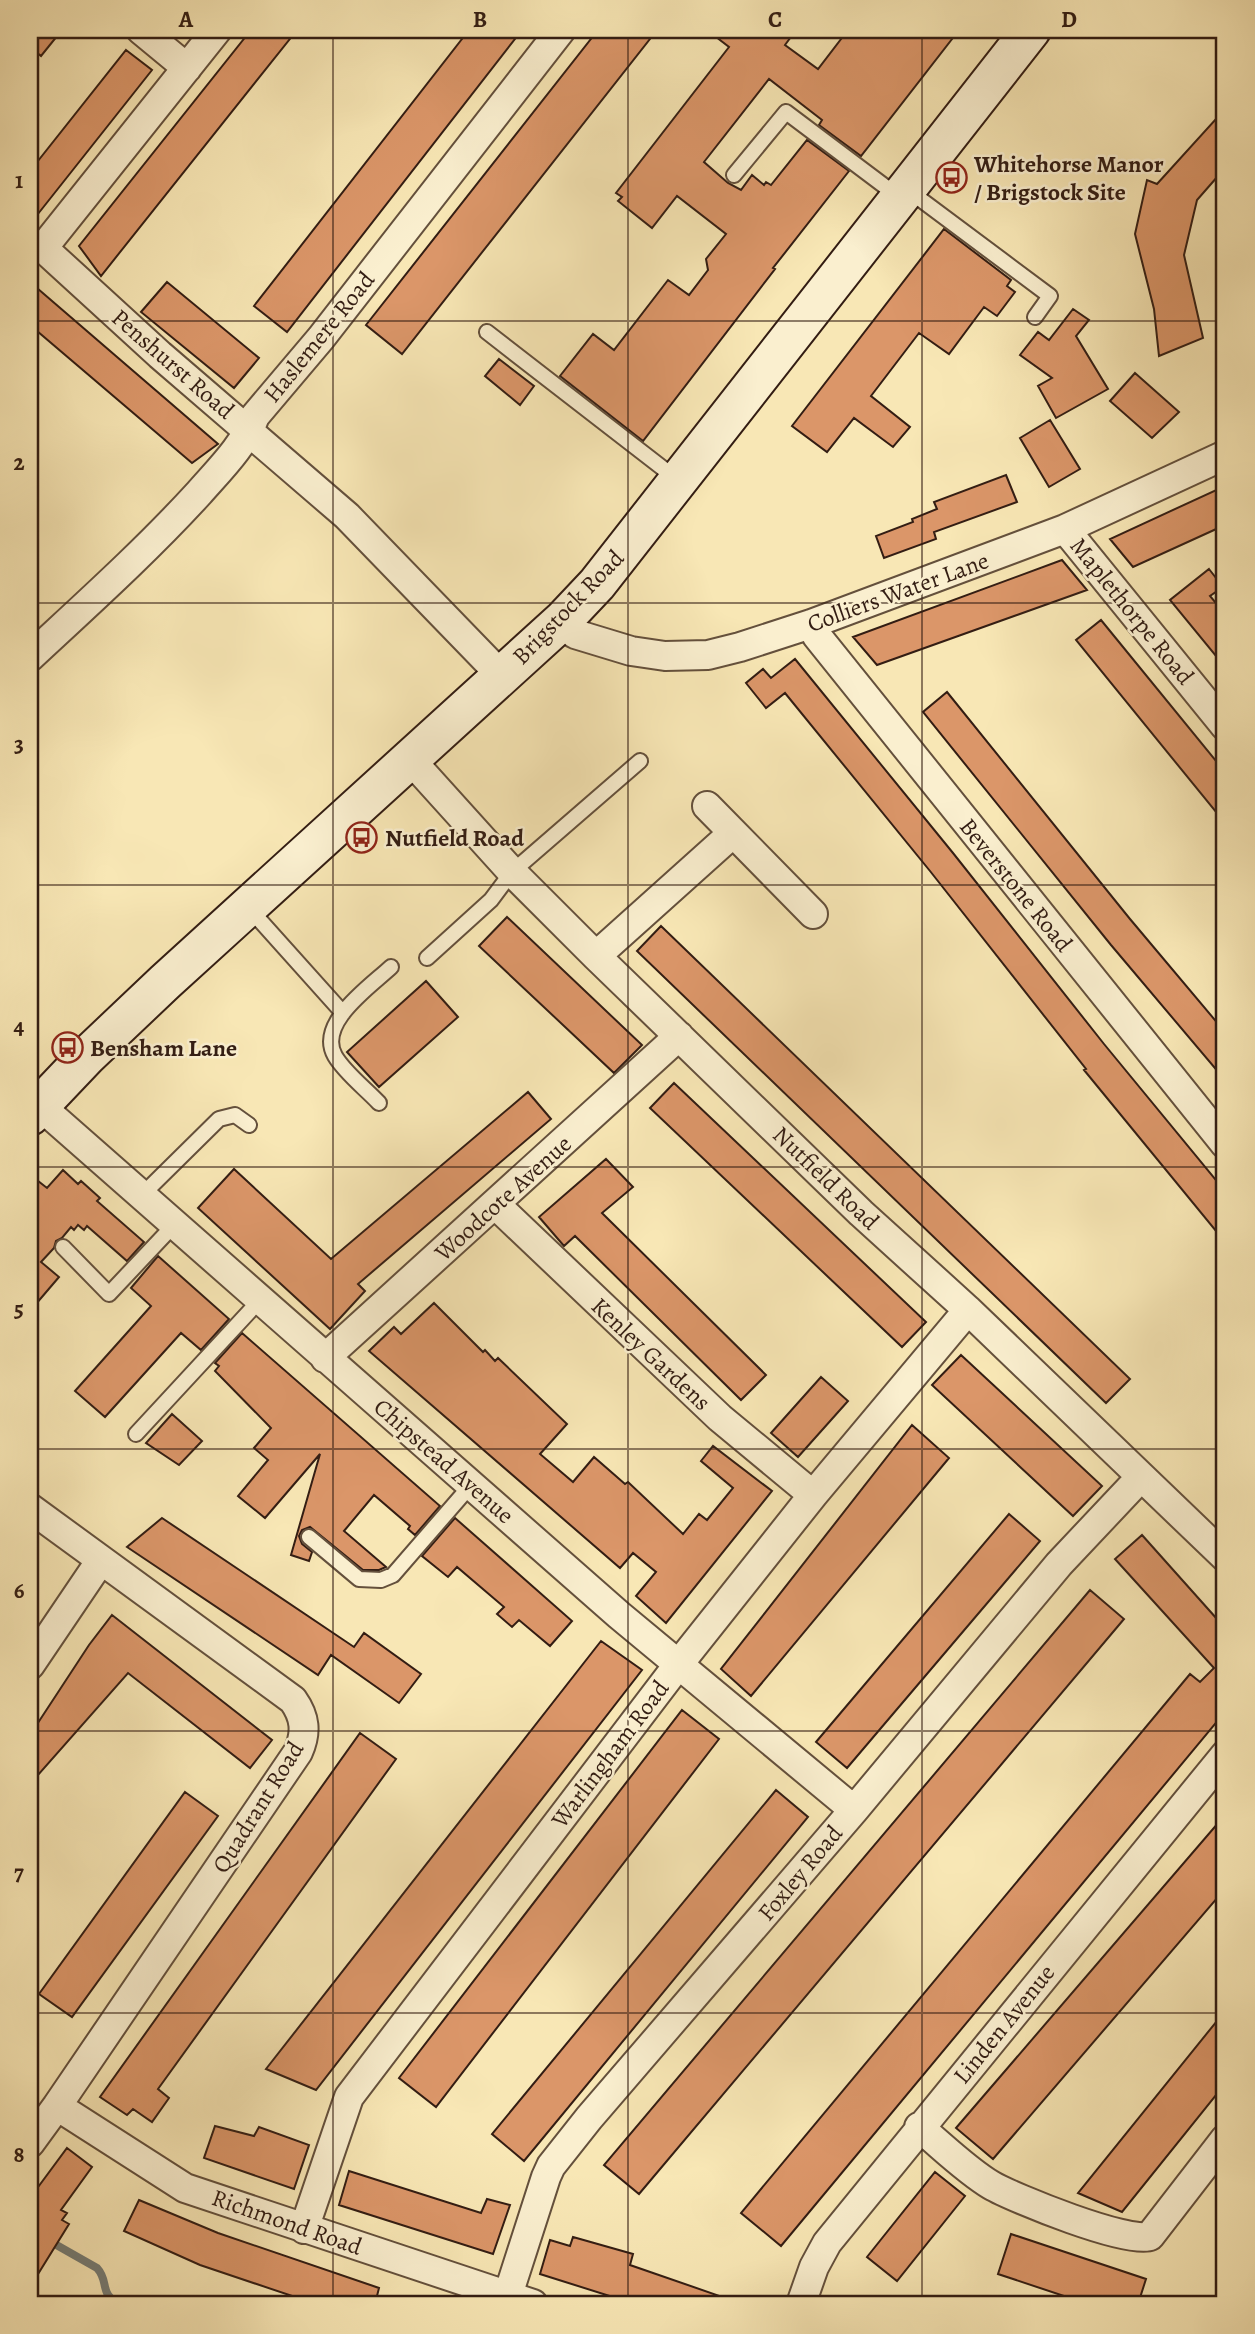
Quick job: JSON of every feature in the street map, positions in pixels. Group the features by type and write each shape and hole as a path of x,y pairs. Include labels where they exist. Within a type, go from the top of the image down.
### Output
{"main road":[{"name":"Brigstock Road","path":"35,1111 96,1047 247,906 564,619 597,584 1031,30"}],"street":[{"path":"141,30 187,68"},
{"name":"Penshurst Road","path":"216,30 43,248 347,516 501,675"},
{"name":"Haslemere Road","path":"30,657 177,517 249,432 255,416 321,338 561,30"},
{"name":"Colliers Water Lane","path":"564,619 575,634 631,651 665,656 708,654 740,647 811,624 1065,529 1225,455"},
{"name":"Maplethorpe Road","path":"1065,529 1225,726"},
{"name":"Beverstone Road","path":"811,624 817,636 900,741 1225,1144"},
{"name":"Nutfield Road","path":"409,758 512,872 596,956 861,1213 968,1310 1225,1557"},
{"path":"707,806 813,914"},
{"path":"596,956 733,833"},
{"name":"Woodcote Avenue","path":"325,1358 679,1036"},
{"name":"Chipstead Avenue","path":"35,1111 141,1196 678,1665 854,1810"},
{"name":"Kenley Gardens","path":"496,1205 710,1409 813,1495"},
{"name":"Warlingham Road","path":"304,2229 349,2097 678,1665 813,1495 968,1310"},
{"name":"Foxley Road","path":"520,2300 538,2198 551,2166 1059,1564 1140,1478"},
{"name":"Quadrant Road","path":"30,1508 293,1700 302,1718 304,1739 299,1752 30,2143"},
{"path":"30,1665 101,1560"},
{"name":"Linden Avenue","path":"800,2304 814,2267 827,2243 1225,1755"},
{"name":"Richmond Road","path":"57,2106 185,2188 520,2300"},
{"path":"919,2127 989,2184 1003,2191 1099,2228 1145,2238 1150,2236 1225,2139"}],"lane":[{"path":"734,175 786,111 1050,296 1035,317"},
{"path":"487,332 679,481"},
{"path":"427,958 491,900 512,872 640,761"},
{"path":"247,906 343,1013"},
{"path":"379,1103 341,1064 331,1048 332,1029 343,1013 391,967"},
{"path":"141,1196 219,1119 235,1115 249,1125"},
{"path":"62,1247 109,1294 174,1225"},
{"path":"136,1434 260,1300"},
{"path":"309,1537 359,1579 381,1580 393,1575 471,1485"}],"building":[{"path":"30,30 62,30 41,56 30,47"},
{"path":"251,30 297,30 101,276 79,246"},
{"path":"469,30 522,30 287,332 254,306"},
{"path":"598,30 657,30 402,354 366,325"},
{"path":"707,30 796,30 785,45 818,69 848,30 959,30 861,156 819,125 822,120 769,79 704,162 728,183 741,190 752,175 764,185 766,182 771,185 807,140 849,171 643,441 560,376 593,334 614,350 668,280 689,295 708,270 706,259 726,234 677,196 652,228 618,201 622,197 616,193 729,47"},
{"path":"126,50 152,70 30,224 30,171"},
{"path":"1225,109 1225,168 1197,200 1184,255 1203,338 1159,356 1154,309 1135,234 1147,180 1157,184"},
{"path":"944,229 1011,280 1007,286 1015,292 997,316 984,307 949,354 919,333 871,396 910,427 893,447 854,418 827,452 792,426"},
{"path":"30,282 218,444 192,463 30,325"},
{"path":"167,282 259,358 234,388 141,312"},
{"path":"1073,309 1089,320 1076,336 1108,389 1056,418 1038,386 1052,378 1020,355 1038,332 1049,340"},
{"path":"499,359 534,386 520,405 485,376"},
{"path":"1135,373 1179,412 1152,438 1110,401"},
{"path":"1050,420 1080,469 1049,487 1020,438"},
{"path":"1006,475 1017,502 934,532 936,539 884,558 876,536 913,522 912,519 937,509 934,502"},
{"path":"1225,486 1225,525 1133,567 1110,539"},
{"path":"1062,560 1087,590 877,665 853,637"},
{"path":"1209,569 1223,587 1210,596 1225,614 1225,667 1170,600"},
{"path":"1101,620 1225,772 1225,823 1076,640"},
{"path":"795,659 1225,1191 1225,1242 1084,1070 1086,1069 930,871 785,693 766,708 746,683 763,669 771,678"},
{"path":"947,692 1225,1032 1225,1080 1111,945 923,712"},
{"path":"507,917 642,1045 614,1073 479,946"},
{"path":"661,926 1130,1379 1106,1403 637,951"},
{"path":"426,981 458,1017 379,1087 347,1052"},
{"path":"674,1083 926,1322 902,1347 650,1108"},
{"path":"528,1092 551,1119 358,1284 365,1291 330,1329 198,1208 234,1169 331,1259"},
{"path":"606,1159 633,1187 602,1213 766,1375 741,1400 575,1236 564,1246 539,1217"},
{"path":"63,1170 78,1184 81,1181 100,1198 97,1201 144,1242 127,1261 87,1226 84,1230 78,1225 74,1230 71,1227 56,1241 54,1248 41,1262 59,1277 30,1311 30,1191 38,1181 47,1188"},
{"path":"158,1256 229,1319 201,1350 181,1333 105,1417 75,1391 151,1306 131,1288"},
{"path":"434,1303 483,1352 485,1350 495,1361 498,1358 567,1424 540,1454 573,1482 594,1457 625,1484 628,1482 683,1534 699,1514 707,1520 733,1488 701,1461 713,1446 772,1491 666,1623 636,1596 656,1572 633,1553 620,1568 369,1351 394,1327 401,1334"},
{"path":"242,1333 440,1506 415,1535 408,1529 410,1526 374,1495 344,1531 386,1567 363,1570 310,1527 302,1530 299,1536 302,1544 312,1552 309,1561 291,1555 320,1454 265,1518 238,1496 268,1460 254,1448 271,1428 215,1371 219,1366 215,1363"},
{"path":"961,1355 1102,1486 1073,1516 932,1385"},
{"path":"821,1377 848,1401 798,1457 771,1433"},
{"path":"172,1414 202,1441 179,1465 146,1443"},
{"path":"912,1425 949,1458 751,1696 721,1669"},
{"path":"1009,1514 1040,1541 847,1768 816,1742"},
{"path":"162,1518 354,1647 364,1633 421,1674 399,1703 331,1655 318,1675 127,1547"},
{"path":"455,1518 572,1621 550,1646 519,1620 512,1627 497,1614 504,1607 457,1567 448,1577 422,1556"},
{"path":"1142,1535 1225,1628 1225,1712 781,2246 741,2213 1190,1674 1200,1682 1214,1668 1115,1559"},
{"path":"1090,1590 1124,1619 639,2194 604,2165"},
{"path":"112,1615 272,1740 250,1768 128,1673 30,1784 30,1735"},
{"path":"601,1641 642,1670 316,2090 266,2069"},
{"path":"682,1710 719,1739 436,2107 399,2078"},
{"path":"360,1733 396,1759 158,2089 169,2098 152,2122 133,2109 127,2115 100,2097"},
{"path":"776,1790 808,1817 524,2161 492,2134"},
{"path":"185,1792 218,1816 72,2017 39,1994"},
{"path":"1225,1815 1225,1889 993,2159 956,2128"},
{"path":"1225,2011 1225,2084 1122,2212 1078,2193"},
{"path":"215,2126 254,2136 259,2127 309,2145 294,2189 204,2158"},
{"path":"67,2148 92,2167 61,2210 67,2213 62,2220 69,2224 30,2287 30,2198"},
{"path":"349,2171 481,2213 487,2199 510,2205 493,2254 339,2205"},
{"path":"935,2172 965,2196 897,2281 867,2257"},
{"path":"139,2200 218,2233 379,2288 375,2304 316,2304 200,2265 124,2231"},
{"path":"1011,2234 1146,2279 1138,2304 1088,2304 998,2274"},
{"path":"573,2237 633,2254 630,2265 734,2301 733,2304 635,2304 540,2274 550,2240 570,2246"}],"waterway":[{"path":"30,2230 97,2268 103,2278 106,2292 120,2304"}],"place":[{"name":"Whitehorse Manor / Brigstock Site","path":"951,178"},
{"name":"Nutfield Road","path":"362,838"},
{"name":"Bensham Lane","path":"67,1048"}]}
